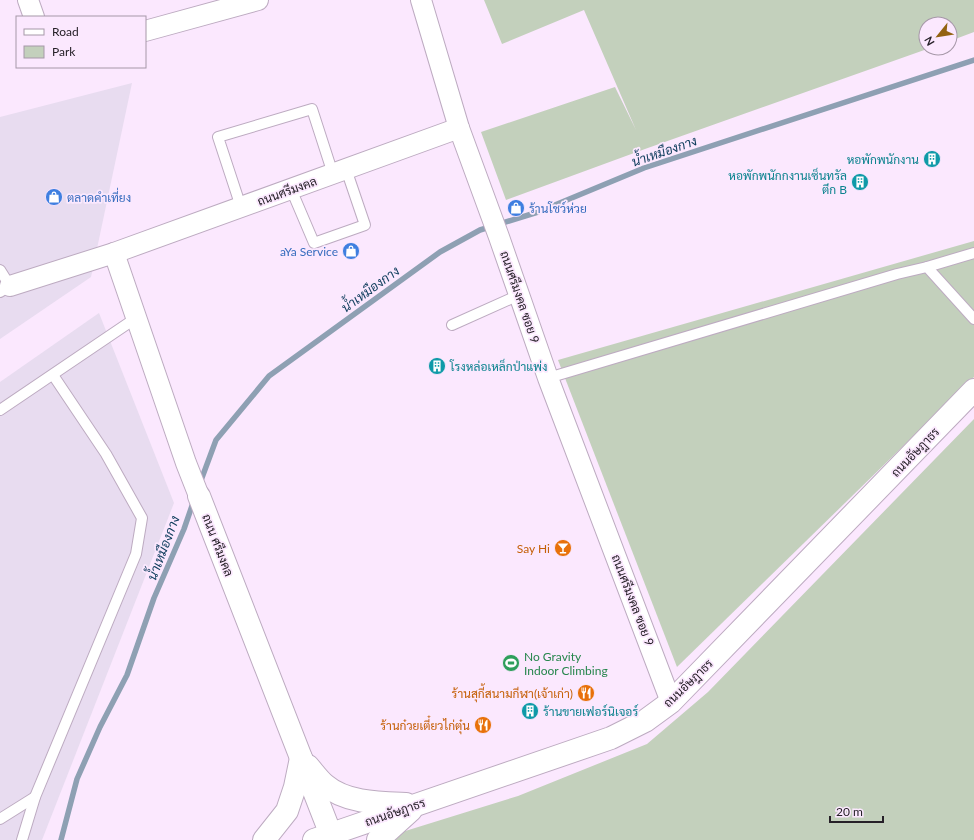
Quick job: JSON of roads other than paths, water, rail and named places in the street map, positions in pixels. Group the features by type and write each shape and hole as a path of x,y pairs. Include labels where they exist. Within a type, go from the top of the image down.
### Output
{"street":[{"path":"28,0 34,16"},
{"path":"146,31 258,0"},
{"name":"ถนนศรีมงคล ซอย 9","path":"421,0 459,128 499,236 548,378 671,702"},
{"name":"ถนนศรีมงคล","path":"3,283 114,253 459,128"},
{"name":"ถนน ศรีมงคล","path":"114,253 186,463 301,758 326,838"},
{"name":"ถนนอัษฎาธร","path":"326,838 418,804 611,738 645,722 671,702 974,390"},
{"path":"301,758 325,786 344,797 380,804 418,804"},
{"path":"264,840 287,811 295,787 301,758"},
{"path":"378,840 418,804"}],"lane":[{"path":"240,207 218,137 312,109 365,225 314,243 291,189"},
{"path":"548,378 897,274 928,268 974,253"},
{"path":"928,268 974,319"},
{"path":"452,325 519,295"},
{"path":"0,410 136,318"},
{"path":"22,840 36,797 136,554 142,518 106,454 53,375"},
{"path":"0,818 36,797"}],"waterway":[{"name":"น้ำเหมืองกาง","path":"200,483 216,440 269,376 440,252 480,230 538,212 644,168 974,60"},
{"name":"น้ำเหมืองกาง","path":"61,840 77,779 100,727 127,675 154,598 184,529 194,500"}],"place":[{"name":"หอพักพนักงาน","path":"932,159"},
{"name":"หอพักพนักกงานเซ็นทรัล ตึก B","path":"860,182"},
{"name":"ตลาดคำเที่ยง","path":"54,197"},
{"name":"ร้านโชว์ห่วย","path":"516,208"},
{"name":"aYa Service","path":"351,251"},
{"name":"โรงหล่อเหล็กป่าแพ่ง","path":"437,366"},
{"name":"Say Hi","path":"563,548"},
{"name":"No Gravity Indoor Climbing","path":"511,663"},
{"name":"ร้านสุกี้สนามกีฬา(เจ้าเก่า)","path":"586,693"},
{"name":"ร้านขายเฟอร์นิเจอร์","path":"530,711"},
{"name":"ร้านก๋วยเตี๋ยวไก่ตุ๋น","path":"483,725"}]}
